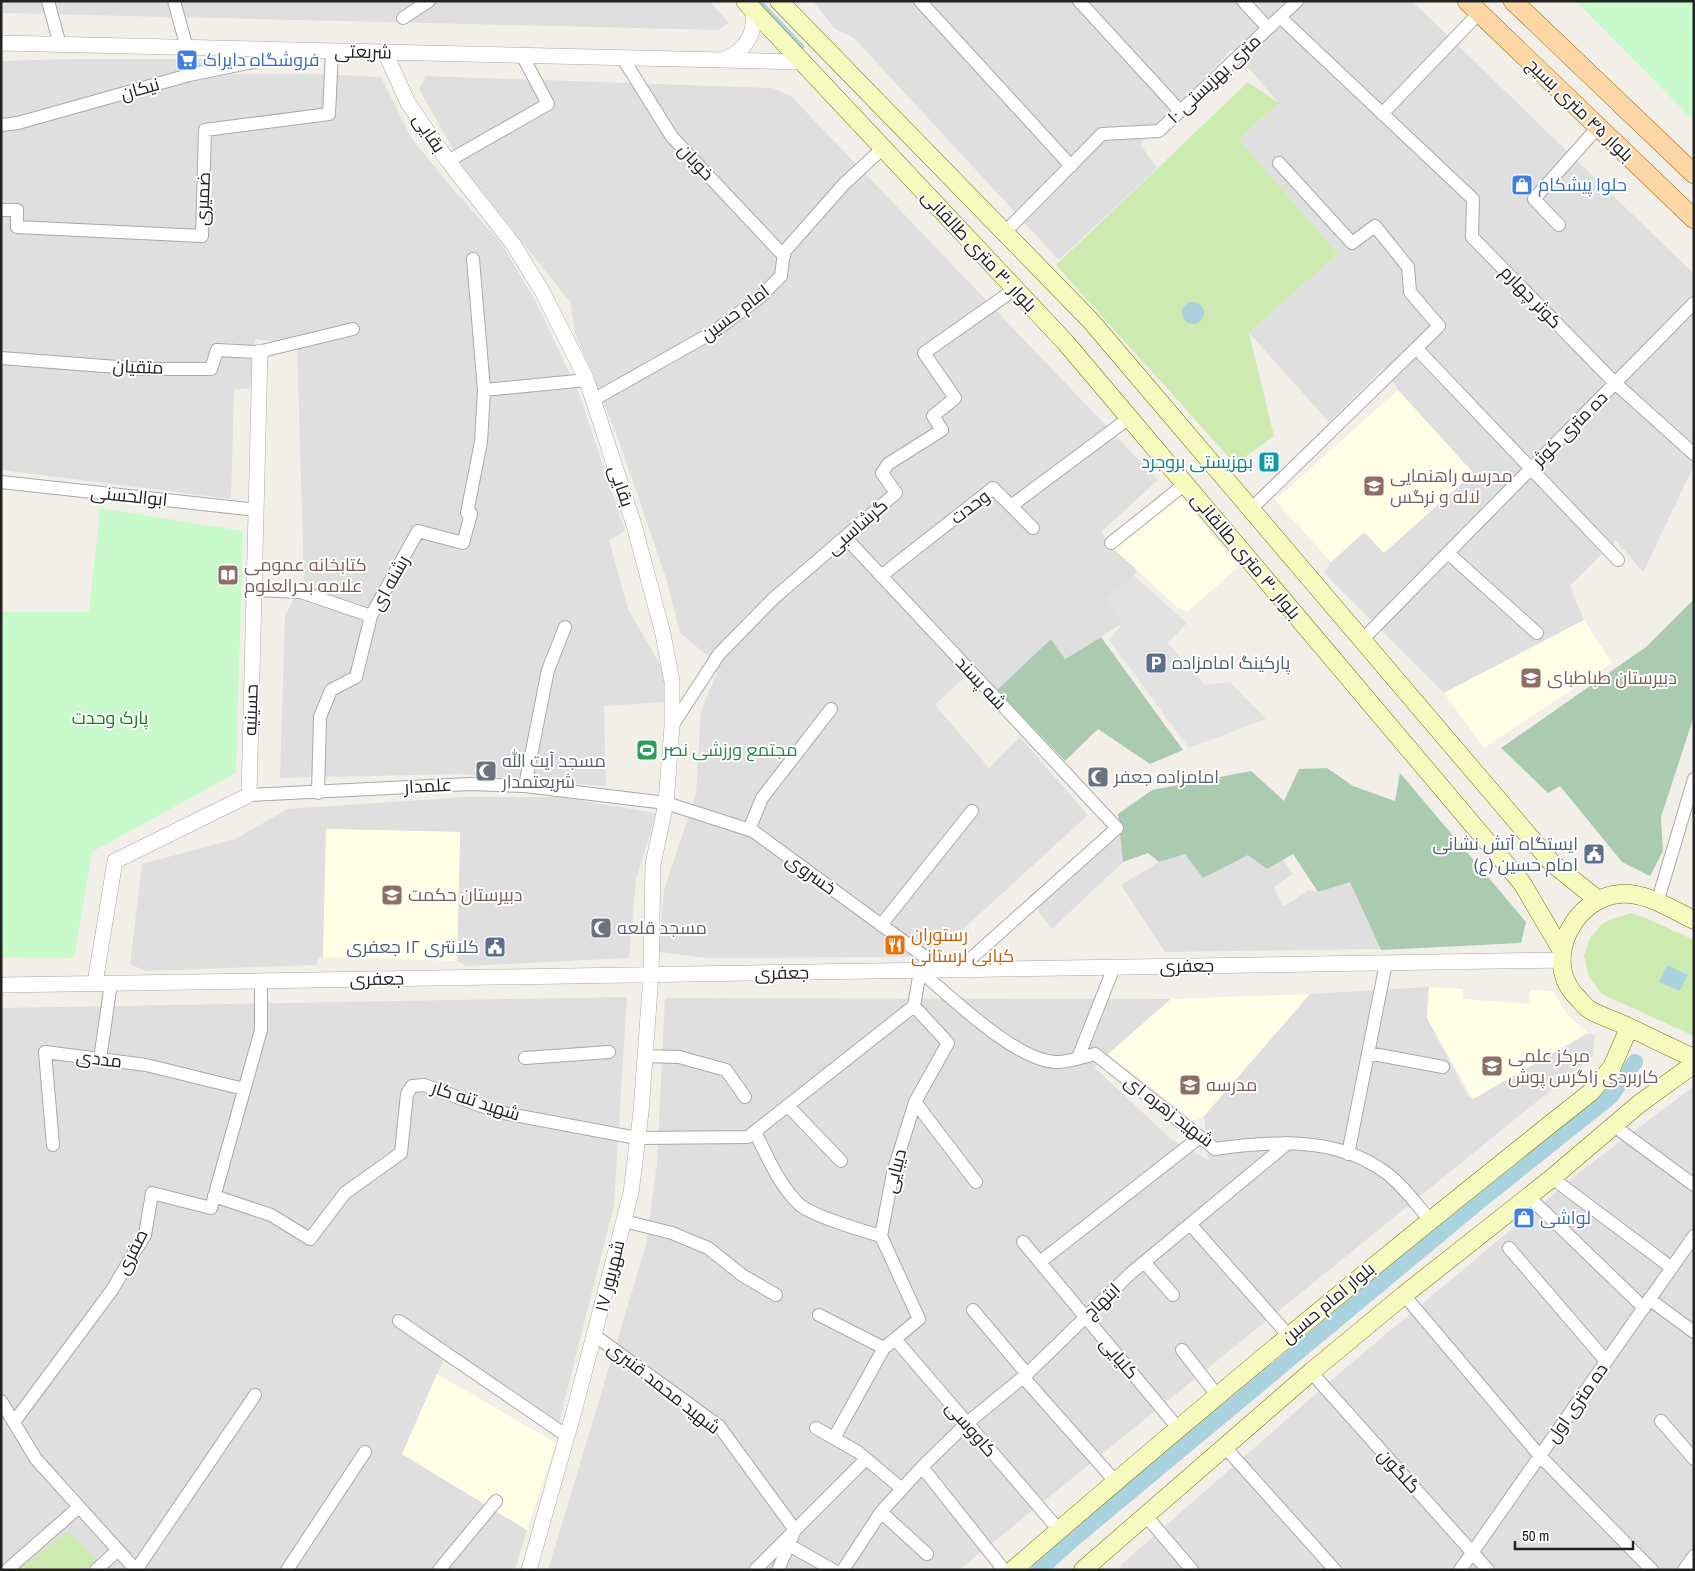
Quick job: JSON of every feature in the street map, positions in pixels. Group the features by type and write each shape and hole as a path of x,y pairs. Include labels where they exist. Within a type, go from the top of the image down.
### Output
{"main road":[{"name":"بلوار ۳۰ متری طالقانی","path":"779,1 1090,320 1552,863 1598,900"},
{"name":"بلوار ۴۵ متری بسیج","path":"1518,3 1694,174"},
{"name":"بلوار ۳۰ متری طالقانی","path":"749,6 1066,343 1522,882 1563,955 1564,972 1572,992 1587,1008 1694,1058"},
{"name":"بلوار ۴۵ متری بسیج","path":"1473,7 1694,219"},
{"path":"802,62 820,44"},
{"path":"1563,955 1568,930 1580,912 1598,900 1619,894 1641,895 1694,920"},
{"name":"بلوار امام حسین","path":"1012,1570 1217,1395 1430,1220 1591,1092 1612,1067 1630,1028"},
{"path":"1083,1570 1311,1372 1404,1295 1529,1197 1645,1099 1694,1064"}],"street":[{"path":"48,1 60,45"},
{"path":"174,1 187,48"},
{"path":"403,18 429,1"},
{"path":"920,1 1071,166"},
{"path":"1079,1 1180,112"},
{"path":"1243,1 1268,28"},
{"name":"۱۰ متری بهزیستی","path":"1004,233 1102,134 1159,131 1297,1"},
{"path":"724,60 739,52 750,38 753,30 749,6"},
{"path":"1280,17 1382,114 1473,7"},
{"name":"شریعتی","path":"1,43 802,62"},
{"name":"نیکان","path":"1,126 18,124 189,75 309,50"},
{"name":"ضمیری","path":"1,210 17,210 17,227 202,236 205,130 329,114 332,51"},
{"name":"بقایی","path":"385,52 408,103 448,161 513,244 542,291 587,380 634,525 663,634 672,682 672,726 666,803 653,864 651,975"},
{"path":"448,161 548,104 522,55"},
{"name":"خوبان","path":"622,58 672,137 784,256"},
{"name":"کوثر چهارم","path":"1382,114 1473,200 1472,237 1615,383 1694,454"},
{"path":"1559,225 1534,199 1598,127"},
{"name":"امام حسین","path":"593,400 715,331 759,298 780,276 784,252 844,184 883,148"},
{"path":"1251,509 1440,326 1410,292 1408,267 1375,226 1352,243 1278,163"},
{"path":"473,259 484,390 587,380"},
{"name":"گرشاسبی","path":"672,726 719,654 774,598 896,493 882,473 888,464 942,430 933,416 955,398 924,354 1015,289"},
{"name":"ده متری کوثر","path":"1362,640 1694,303"},
{"path":"260,352 353,329"},
{"path":"1416,349 1618,560"},
{"name":"متقیان","path":"1,358 143,369 210,369 217,350 260,352"},
{"name":"حسینیه","path":"249,795 260,352"},
{"name":"رشنه ای","path":"318,793 320,717 331,690 356,677 371,616 418,531 463,543 471,514 467,513 481,442 484,390"},
{"name":"وحدت","path":"881,576 993,488 1011,506 1129,418"},
{"name":"ابوالحسنی","path":"1,482 257,510"},
{"path":"1110,543 1185,484"},
{"path":"1011,506 1033,528"},
{"name":"شه پسند","path":"846,538 1117,828 951,970"},
{"path":"1448,553 1537,633"},
{"path":"255,590 301,592 371,616"},
{"path":"525,786 548,670 565,627"},
{"path":"749,830 762,798 831,709"},
{"path":"1657,903 1694,779"},
{"name":"علمدار","path":"249,795 470,784 525,786 666,803"},
{"path":"95,983 115,860 249,795"},
{"name":"خسروی","path":"666,803 749,830 882,926 951,970"},
{"path":"882,926 972,811"},
{"name":"جعفری","path":"1,985 1386,963 1563,955"},
{"path":"1348,1154 1386,963"},
{"path":"1078,1058 1114,967"},
{"path":"638,1138 748,1137 789,1107 914,1006 920,970"},
{"name":"شهید زهره ای","path":"920,970 1001,1039 1039,1060 1058,1062 1095,1054 1215,1149 1265,1142 1334,1148 1385,1172 1430,1220"},
{"name":"۱۷ شهریور","path":"529,1570 567,1436 631,1193 638,1138 651,975"},
{"path":"214,1196 261,1030 261,981"},
{"path":"100,1059 111,983"},
{"name":"دیبایی","path":"881,1236 894,1174 915,1102 948,1043 914,1006"},
{"name":"مددی","path":"53,1145 44,1052 146,1065 244,1089"},
{"path":"525,1058 609,1052"},
{"path":"1368,1053 1443,1067"},
{"path":"644,1056 678,1057 726,1070 745,1097"},
{"name":"شهید تنه کار","path":"214,1196 271,1215 310,1239 345,1193 401,1153 407,1094 412,1086 424,1085 498,1112 638,1138"},
{"path":"915,1102 976,1182"},
{"path":"789,1107 841,1161"},
{"path":"1614,1126 1694,1184"},
{"path":"755,1132 773,1169 800,1205 837,1222 881,1236 920,1319 884,1348 834,1438"},
{"path":"1040,1262 1200,1137"},
{"name":"ابتهاج","path":"843,1570 882,1512 922,1466 966,1424 1025,1375 1131,1273 1288,1143"},
{"path":"1552,1178 1672,1268"},
{"name":"صفری","path":"14,1422 112,1290 145,1234 152,1193 211,1208 214,1196"},
{"path":"1529,1197 1646,1304 1694,1332"},
{"path":"624,1221 672,1233 708,1248 742,1275 776,1295"},
{"path":"1190,1224 1289,1336"},
{"name":"ده متری اول","path":"1460,1570 1694,1236"},
{"name":"کلیایی","path":"1023,1242 1178,1428"},
{"path":"1509,1248 1606,1361"},
{"path":"1145,1263 1173,1295"},
{"path":"1404,1295 1540,1456 1652,1570"},
{"path":"973,1310 1025,1375 1115,1481"},
{"path":"819,1315 884,1348"},
{"path":"399,1322 567,1436"},
{"name":"شهید محمد قنبری","path":"594,1334 719,1426 795,1530"},
{"name":"کاووسی","path":"895,1339 966,1424 1059,1530"},
{"path":"1182,1350 1217,1395"},
{"name":"گلگون","path":"1311,1372 1488,1570"},
{"path":"2,1402 36,1459 136,1570 256,1394"},
{"path":"1661,1421 1694,1459"},
{"path":"816,1428 866,1459 902,1489"},
{"path":"1224,1446 1335,1570"},
{"path":"288,1570 365,1452"},
{"path":"755,1570 866,1459"},
{"path":"922,1466 1004,1570"},
{"path":"439,1570 496,1501"},
{"path":"7,1570 79,1507"},
{"path":"882,1512 927,1554"},
{"path":"1146,1516 1192,1570"},
{"path":"778,1570 795,1530"},
{"path":"789,1545 833,1570"},
{"path":"96,1570 118,1550"},
{"path":"1684,1570 1694,1556"}],"shaded area":[{"path":"1,1 709,1 729,23 718,30 1,13"},
{"path":"813,1 1412,1 1694,274 1694,466 1643,572 1616,540 1570,586 1584,620 1444,693 1324,573 1331,562 1365,532 1384,553 1473,472 1398,390 1384,367 1329,422 1249,333 1338,254 1239,139 1279,103 1232,49 1140,144 1157,168 1059,260 854,38 834,28"},
{"path":"213,59 213,77 231,74 318,74 381,77 412,139 501,243 536,302 578,391 625,531 609,540 628,609 666,675 665,702 604,706 606,786 461,774 280,778 285,616 304,580 297,345 255,339 253,388 234,390 231,499 1,470 1,61"},
{"path":"426,76 772,88 791,96 1158,480 1101,532 1114,549 1137,570 1134,576 1107,599 1123,623 1064,659 1051,639 997,690 978,668 959,682 935,705 989,768 1020,737 1088,815 950,941 906,957 706,958 659,952 664,890 696,794 701,711 717,673 709,657 680,633 666,578 618,438 575,333 570,302 465,170 419,89"},
{"name":"مدرسه راهنمایی لاله و نرگس","path":"1398,390 1473,473 1384,553 1364,532 1331,562 1275,500"},
{"path":"1178,493 1238,567 1187,612 1180,607 1179,609 1114,549"},
{"name":"پارکینگ امامزاده","path":"1134,576 1187,623 1168,643 1205,685 1230,682 1266,719 1189,748 1109,640 1123,623 1107,599"},
{"path":"1694,599 1694,716 1661,817 1663,851 1650,876 1622,862 1560,786 1548,793 1501,748 1646,647"},
{"name":"دبیرستان طباطبای","path":"1584,620 1612,663 1484,748 1444,693"},
{"path":"1101,637 1183,750 1150,764 1098,729 1065,761 997,690 1051,639 1065,659"},
{"path":"1327,768 1353,786 1395,801 1400,773 1526,922 1521,943 1381,950 1350,882 1318,892 1293,854 1267,869 1248,855 1203,878 1185,854 1159,862 1148,853 1123,862 1118,814 1152,790 1251,771 1284,801 1299,769"},
{"path":"466,797 561,797 656,813 636,880 629,958 466,966 457,961 460,832 327,829 323,957 319,958 316,965 145,971 130,964 142,864 235,839 288,809"},
{"name":"دبیرستان حکمت","path":"326,829 460,832 457,961 323,957"},
{"path":"1121,835 1123,862 1052,929 1035,907"},
{"path":"1185,853 1203,878 1249,854 1267,869 1283,860 1293,874 1274,887 1283,907 1308,890 1318,892 1350,881 1380,949 1165,952 1121,885 1159,862"},
{"path":"1429,987 1427,1018 1468,1096 1473,1099 1588,1033 1595,1035 1593,1056 959,1570 548,1570 646,1245 657,1163 665,998 1171,999 1094,1067 1171,1139 1208,1160 1204,1116 1310,994"},
{"name":"مرکز علمی کاربردی زاگرس پوش","path":"1429,987 1463,989 1463,999 1529,1004 1530,990 1553,991 1567,1014 1588,1033 1473,1099 1427,1018"},
{"name":"مدرسه","path":"1310,994 1204,1116 1194,1121 1108,1054 1171,999"},
{"path":"627,997 614,1205 559,1423 448,1349 403,1454 527,1530 515,1570 1,1570 1,1008"},
{"path":"1694,1086 1694,1570 1120,1570 1121,1565 1343,1370 1581,1171"},
{"path":"437,1374 556,1443 527,1530 402,1454"}],"green space":[{"path":"1576,1 1694,1 1694,121"},
{"path":"1248,82 1279,103 1239,139 1338,254 1249,333 1274,436 1235,464 1056,265"},
{"name":"پارک وحدت","path":"100,508 243,531 236,773 92,852 74,958 1,957 1,612 89,612"},
{"path":"1632,913 1694,940 1694,1036 1602,994 1589,977 1584,956 1590,938 1601,925 1609,920"},
{"path":"68,1531 97,1560 84,1570 18,1570"}],"water":[{"path":"1193,302 1201,305 1204,313 1201,321 1193,324 1185,321 1182,313 1185,305"},
{"path":"1667,965 1688,975 1680,991 1659,982"}],"waterway":[{"path":"759,1 802,47"},
{"path":"1039,1570 1071,1541 1482,1199 1610,1097 1635,1062"}],"place":[{"name":"فروشگاه دایراک","path":"187,60"},
{"name":"حلوا پیشکام","path":"1522,185"},
{"name":"بهزیستی بروجرد","path":"1269,462"},
{"name":"مدرسه راهنمایی لاله و نرگس","path":"1374,486"},
{"name":"کتابخانه عمومی علامه بحرالعلوم","path":"228,575"},
{"name":"پارکینگ امامزاده","path":"1156,663"},
{"name":"دبیرستان طباطبای","path":"1531,678"},
{"name":"مجتمع ورزشی نصر","path":"647,750"},
{"name":"مسجد آیت الله شریعتمدار","path":"486,771"},
{"name":"امامزاده جعفر","path":"1098,777"},
{"name":"ایستگاه آتش نشانی امام حسین (ع)","path":"1594,854"},
{"name":"دبیرستان حکمت","path":"392,895"},
{"name":"مسجد قلعه","path":"601,928"},
{"name":"رستوران کبابی لرستانی","path":"895,945"},
{"name":"کلانتری ۱۲ جعفری","path":"495,947"},
{"name":"مرکز علمی کاربردی زاگرس پوش","path":"1492,1066"},
{"name":"مدرسه","path":"1190,1085"},
{"name":"لواشی","path":"1524,1218"}]}
